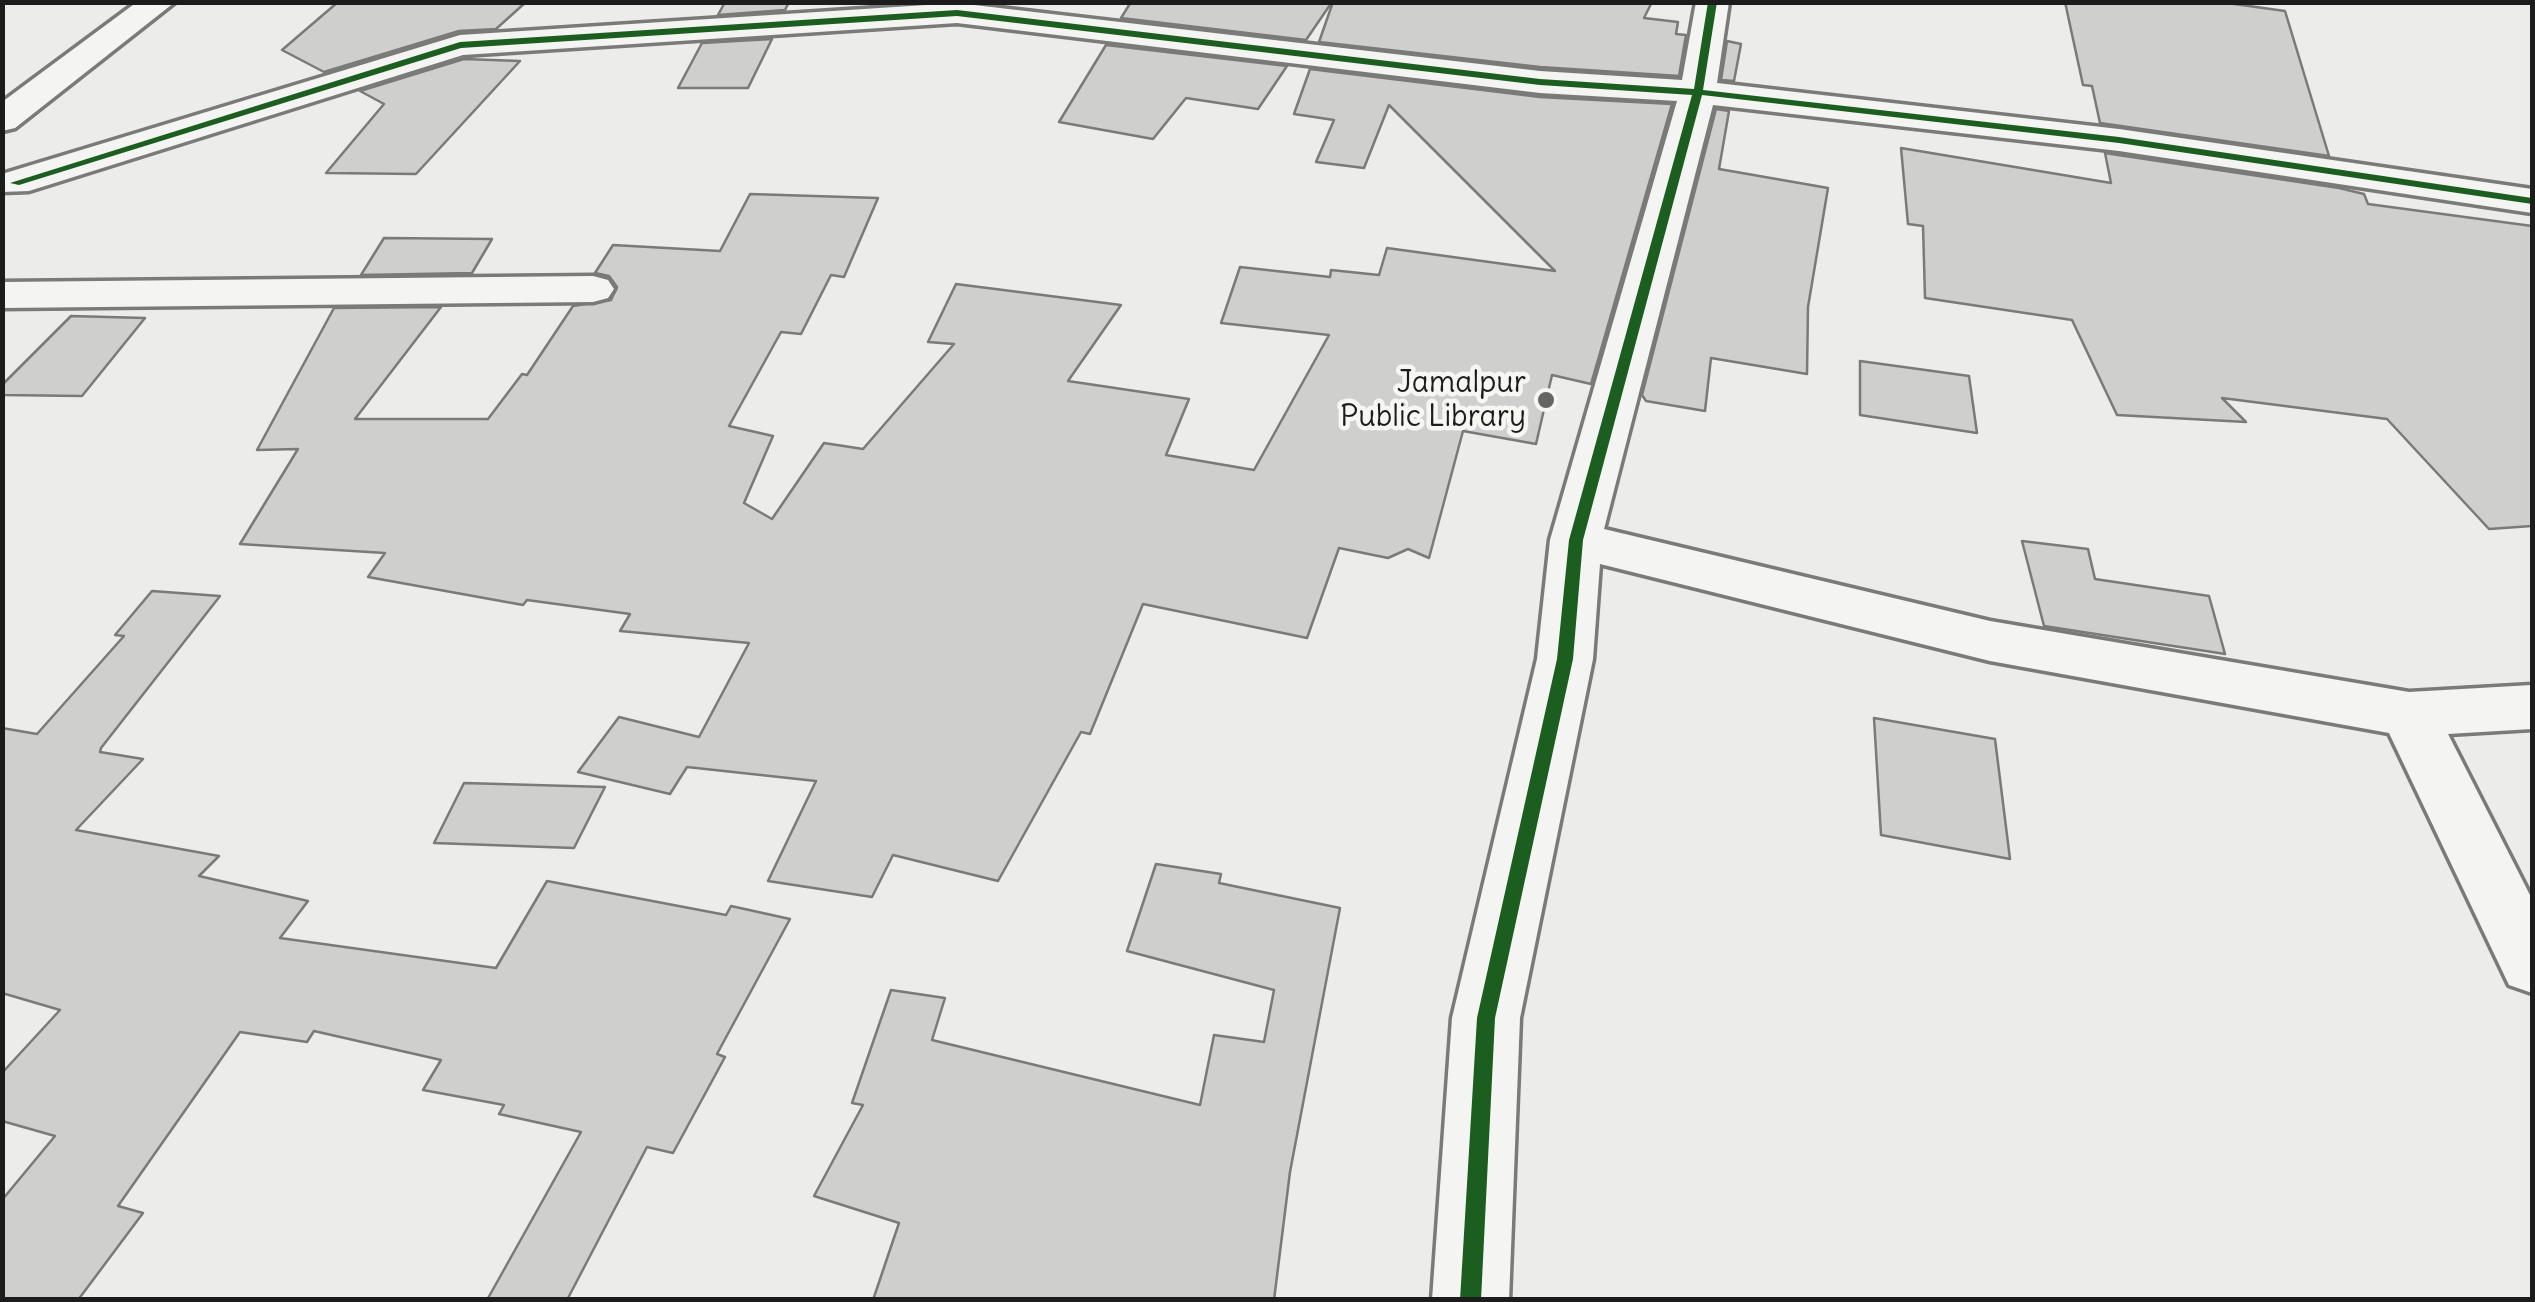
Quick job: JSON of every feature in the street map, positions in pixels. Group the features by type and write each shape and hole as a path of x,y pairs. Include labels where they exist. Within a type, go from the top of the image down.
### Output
{"street":[{"path":"2,120 158,2"},
{"path":"1470,1300 1486,1018 1565,658 1576,540 1698,92 1713,2"},
{"path":"7,186 460,45 957,13 1540,82 1698,92 2119,140 2532,201"},
{"path":"2,295 593,289"},
{"path":"1576,540 1990,641 2409,714 2532,707"},
{"path":"2409,714 2532,964"}],"building":[{"path":"338,2 526,2 496,29 459,31 324,72 282,50"},
{"path":"725,2 789,2 785,10 718,15"},
{"path":"1131,2 1332,2 1306,40 1121,18"},
{"path":"1333,2 1652,2 1644,18 1678,22 1676,34 1686,35 1679,76 1540,67 1319,42"},
{"path":"2065,2 2220,2 2285,11 2329,156 2100,123 2092,86 2083,85"},
{"path":"772,39 748,88 678,88 702,43"},
{"path":"1727,41 1741,44 1734,81 1721,80"},
{"path":"1106,45 1287,66 1258,109 1186,98 1153,139 1059,122"},
{"path":"464,59 520,61 416,174 326,173 384,104 360,91"},
{"path":"1310,69 1540,97 1672,104 1591,384 1552,375 1536,444 1463,431 1429,558 1408,549 1388,558 1339,548 1307,638 1143,604 1090,734 1081,732 998,881 893,855 872,897 768,881 816,781 687,767 670,794 578,772 619,717 699,737 749,643 620,631 630,614 527,600 523,605 368,577 385,553 240,544 298,449 257,450 334,308 441,307 355,419 488,419 522,374 527,375 573,306 611,300 617,287 609,276 595,273 613,245 720,251 750,194 878,198 844,277 831,275 801,334 781,332 729,426 773,436 744,503 772,519 824,443 863,449 954,344 928,342 956,284 1121,305 1068,381 1189,399 1166,455 1254,470 1329,335 1221,323 1240,267 1330,277 1331,270 1379,275 1387,248 1555,271 1389,105 1364,168 1316,162 1334,120 1294,114"},
{"path":"1716,109 1729,111 1719,169 1828,188 1808,307 1807,374 1711,358 1705,411 1646,401 1642,395"},
{"path":"1901,148 2111,183 2105,153 2339,188 2364,194 2368,204 2532,226 2532,526 2489,529 2387,419 2222,398 2246,422 2117,415 2072,320 1925,298 1923,226 1908,224"},
{"path":"384,238 492,239 472,273 361,275"},
{"path":"71,316 145,318 82,396 2,395 2,385"},
{"path":"1860,361 1969,376 1977,433 1860,415"},
{"path":"2022,541 2088,549 2095,579 2209,596 2225,654 2044,626"},
{"path":"152,591 220,596 101,748 100,752 143,759 76,830 219,856 199,876 308,901 280,938 496,968 547,881 726,915 731,906 790,919 717,1054 725,1057 673,1153 647,1147 567,1300 487,1300 581,1132 499,1114 504,1105 423,1090 441,1060 314,1031 307,1042 240,1032 118,1206 143,1213 78,1300 2,1300 2,1200 55,1136 2,1121 2,1073 60,1010 2,993 2,728 37,734 124,636 115,635"},
{"path":"1874,718 1995,739 2010,859 1881,835"},
{"path":"464,783 605,787 574,848 434,843"},
{"path":"1156,864 1221,874 1219,883 1340,908 1290,1172 1274,1300 873,1300 899,1223 814,1196 863,1105 852,1103 891,990 945,998 932,1040 1200,1105 1214,1035 1264,1042 1274,990 1127,951"}],"cycle path":[{"path":"1470,1300 1486,1018 1565,659 1576,540 1698,92 1713,2"},
{"path":"15,183 460,45 957,13 1540,82 1698,92 2119,140 2532,201"}],"place":[{"name":"Jamalpur Public Library","path":"1546,400"}]}
